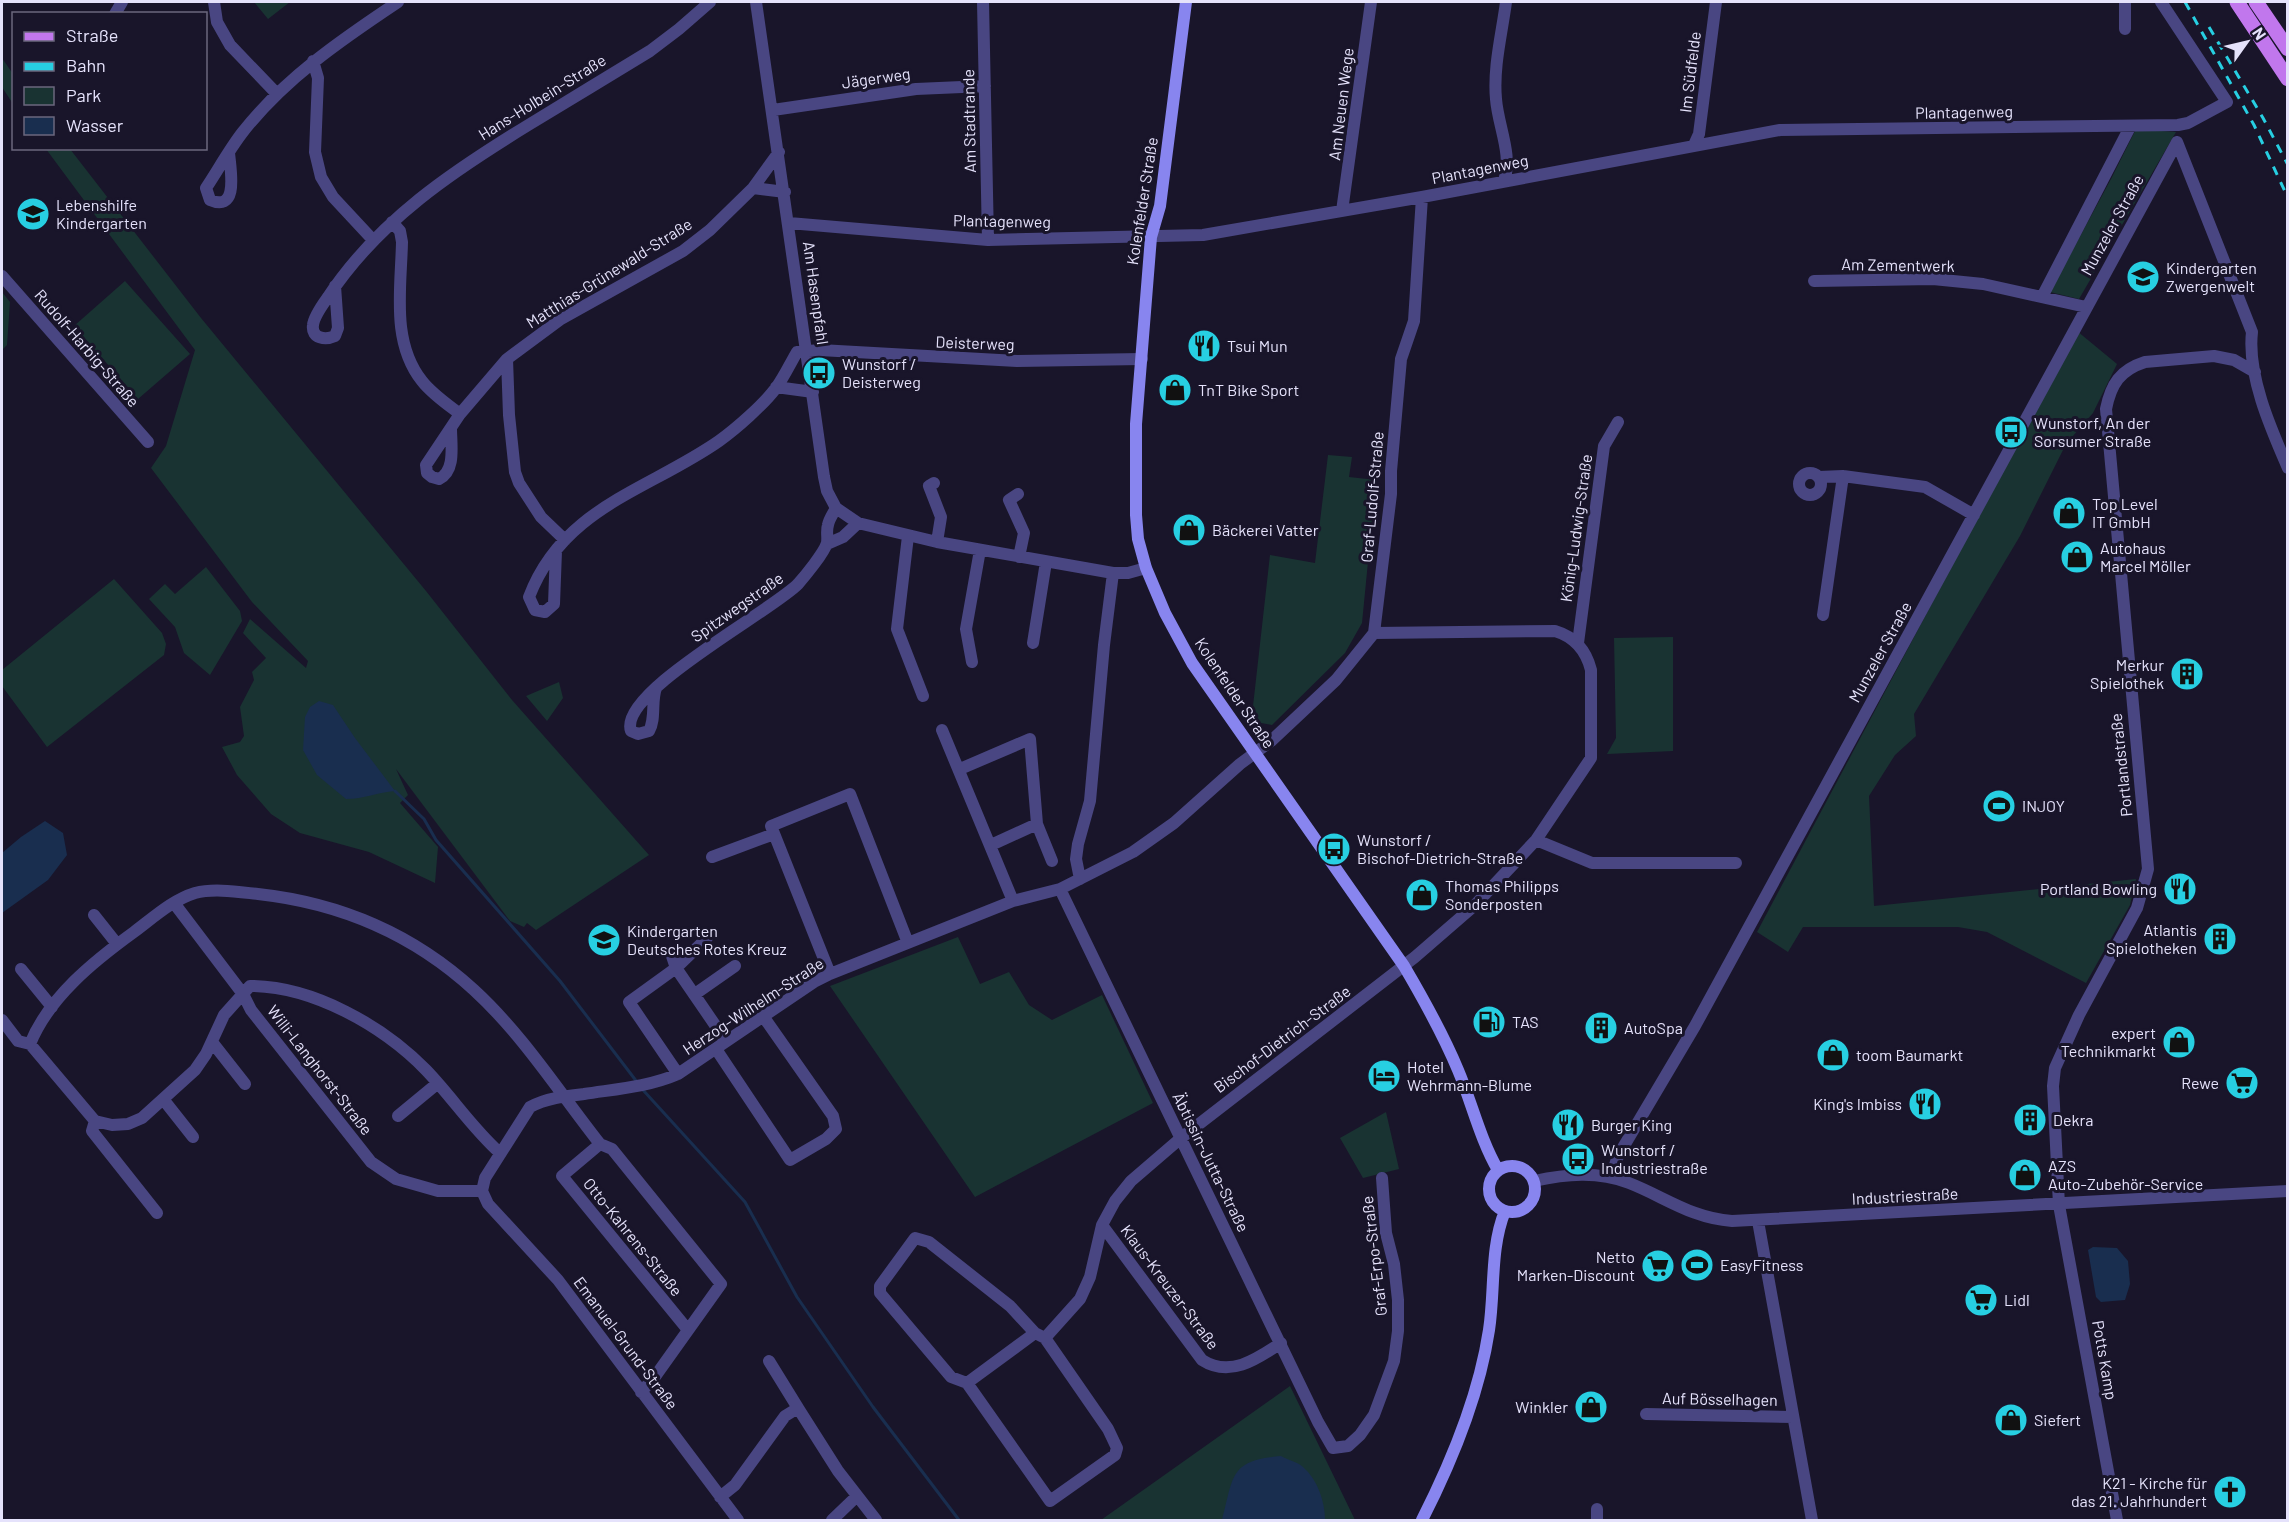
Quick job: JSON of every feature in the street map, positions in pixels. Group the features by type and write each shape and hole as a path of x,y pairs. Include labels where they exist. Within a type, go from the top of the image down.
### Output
{"main road":[{"name":"Kolenfelder Straße","path":"1186,2 1160,206 1151,237 1136,424 1134,493 1138,539 1146,568 1165,613 1192,663 1404,966 1431,1014 1458,1070 1482,1137 1498,1170"},
{"path":"2237,2 2283,73"},
{"path":"2256,2 2288,49"},
{"path":"1505,1167 1519,1167 1526,1170 1534,1181 1535,1188 1531,1203 1519,1211 1505,1211 1493,1203 1488,1189 1498,1170 1505,1167"},
{"path":"1422,1521 1447,1471 1481,1371 1494,1298 1497,1237 1505,1211"}],"street":[{"path":"214,2 217,22 230,45 277,94"},
{"path":"229,152 277,94 313,61 398,2"},
{"name":"Hans-Holbein-Straße","path":"335,286 373,240 458,169 650,51 710,2"},
{"name":"Am Hasenpfahl","path":"756,2 824,477 827,491 836,508"},
{"name":"Am Stadtrande","path":"983,2 988,240"},
{"name":"Am Neuen Wege","path":"1342,211 1371,2"},
{"path":"1504,181 1509,168 1496,99 1496,84 1506,2"},
{"name":"Im Südfelde","path":"1694,145 1699,134 1716,2"},
{"path":"2125,2 2125,29"},
{"name":"Plantagenweg","path":"789,223 988,240 1203,235 1422,197 1780,130 2178,125 2188,123 2227,102 2161,2"},
{"path":"313,61 318,78 315,152 321,177 333,197 373,240"},
{"name":"Jägerweg","path":"773,110 916,89 985,86"},
{"name":"Munzeler Straße","path":"2042,297 2130,127"},
{"name":"Munzeler Straße","path":"1611,1177 1618,1155 1695,1026 2177,142 2252,332 2250,349 2254,372"},
{"name":"Matthias-Grünewald-Straße","path":"451,428 460,414 507,359 561,319 683,251 710,230 753,188 779,152"},
{"path":"753,188 785,192"},
{"name":"Graf-Ludolf-Straße","path":"1374,633 1391,495 1401,359 1414,321 1422,197"},
{"path":"392,222 400,231 402,242 400,332 404,348 409,362 423,382 460,414"},
{"name":"Rudolf-Harbig-Straße","path":"2,276 148,442"},
{"name":"Am Zementwerk","path":"1814,280 1933,279 1983,284 2086,307"},
{"path":"556,551 564,540 610,503 720,441 766,400 797,352 807,350"},
{"name":"Deisterweg","path":"807,350 1017,361 1142,359"},
{"name":"Portlandstraße","path":"2059,1205 2052,1102 2055,1068 2079,1015 2137,908 2148,869 2106,409 2109,391 2120,376 2134,365 2145,362 2214,356 2234,360 2254,372"},
{"path":"507,359 509,414 515,472 519,483 541,517 564,540"},
{"path":"2254,372 2288,468"},
{"path":"776,387 813,392"},
{"name":"König-Ludwig-Straße","path":"1578,643 1604,446 1618,422"},
{"path":"1819,477 1843,476 1925,487 1974,515"},
{"path":"1823,615 1843,476"},
{"path":"934,483 929,486 941,517 937,542"},
{"path":"1018,494 1009,500 1024,533 1019,556"},
{"path":"836,508 858,523 937,542 1113,573 1128,573 1146,568"},
{"name":"Spitzwegstraße","path":"827,544 828,525 836,508"},
{"name":"Spitzwegstraße","path":"656,688 694,656 787,594 800,582 827,544 843,537 858,523"},
{"path":"908,536 897,629 923,696"},
{"path":"972,663 966,629 980,550"},
{"path":"1033,643 1046,562"},
{"path":"1080,879 1076,859 1090,801 1113,573"},
{"path":"1256,753 1335,680 1374,633 1555,631 1566,634 1578,643 1588,658 1591,670 1591,758 1536,840 1475,905 1404,966"},
{"path":"942,729 1013,901"},
{"path":"960,769 1030,739 1037,824 1052,861"},
{"name":"Herzog-Wilhelm-Straße","path":"482,1191 485,1178 500,1153 530,1107 537,1103 649,1085 678,1074 814,982 830,974 1013,901 1060,889 1133,852 1256,753"},
{"path":"830,974 771,826 850,794 908,943"},
{"path":"991,845 1037,824"},
{"path":"712,857 774,834"},
{"path":"1536,840 1592,863 1736,863"},
{"name":"Äbtissin-Jutta-Straße","path":"1060,889 1318,1422 1333,1448"},
{"path":"30,1044 36,1029 80,975 117,944 174,903 196,893 221,891 259,894 291,898 330,907 381,927 426,952 475,991 527,1048 600,1144 612,1149 722,1284 654,1378 641,1392"},
{"name":"Willi-Langhorst-Straße","path":"174,903 243,994 251,1010 371,1162 396,1179 438,1191 482,1191"},
{"path":"94,915 117,944"},
{"path":"678,1074 629,1002 674,962 707,938"},
{"path":"674,962 695,994 721,1045 790,1160 826,1139 836,1129 833,1116 764,1016"},
{"path":"695,994 735,966"},
{"name":"Bischof-Dietrich-Straße","path":"967,1383 1040,1335 1080,1299 1090,1277 1102,1225 1115,1201 1131,1181 1181,1138 1404,966"},
{"path":"21,969 52,1007"},
{"path":"2,1020 18,1041 30,1044 95,1121 112,1125 128,1124 142,1118 195,1070 212,1042 224,1015 250,986 269,986 294,992 347,1013 397,1043 438,1083 500,1153"},
{"path":"212,1042 245,1084"},
{"path":"398,1116 438,1083"},
{"path":"163,1100 193,1137"},
{"path":"95,1121 92,1131 157,1213"},
{"name":"Otto-Kahrens-Straße","path":"600,1144 562,1176 688,1330"},
{"name":"Industriestraße","path":"1534,1181 1588,1174 1611,1177 1630,1183 1674,1205 1712,1220 1758,1221 2288,1191"},
{"name":"Graf-Erpo-Straße","path":"1333,1448 1348,1446 1365,1428 1374,1414 1394,1361 1398,1331 1398,1300 1394,1264 1386,1233 1382,1178"},
{"name":"Emanuel-Grund-Straße","path":"482,1191 488,1204 558,1280 738,1521"},
{"name":"Potts Kamp","path":"2059,1205 2117,1521"},
{"name":"Auf Bösselhagen","path":"1758,1221 1812,1521"},
{"name":"Klaus-Kreuzer-Straße","path":"1102,1225 1202,1360 1212,1366 1235,1367 1256,1360 1281,1343"},
{"path":"915,1238 929,1242 1010,1306 1040,1335 1108,1429 1117,1449 1114,1455 1050,1501 967,1383 951,1377 880,1293 880,1286 915,1238"},
{"path":"769,1360 856,1497 876,1521"},
{"path":"720,1497 735,1485 785,1416 798,1408"},
{"name":"Auf Bösselhagen","path":"1646,1414 1793,1417"},
{"path":"832,1521 856,1497"}],"green space":[{"path":"254,2 290,2 268,19"},
{"path":"2,58 12,73 12,102 2,87"},
{"path":"2136,129 2176,132 2079,299 2050,292 2111,179"},
{"path":"47,150 71,150 201,318 426,591 512,700 649,855 536,930 527,923 524,927 510,921 396,769 408,795 400,803 438,847 435,883 369,852 300,833 271,814 237,775 222,747 240,742 244,736 240,707 254,680 252,672 266,658 243,633 250,619 306,668 308,661 252,602 151,468 166,446 195,350"},
{"path":"125,281 190,354 138,399 74,326"},
{"path":"2,292 10,302 7,345 2,350"},
{"path":"2077,331 2117,364 2093,413 2066,444 2020,536 1914,714 1916,736 1895,755 1869,796 1874,906 2136,879 2130,905 2086,983 1987,932 1958,927 1803,927 1788,952 1757,932"},
{"path":"1328,455 1352,457 1349,477 1376,480 1362,623 1345,653 1272,725 1256,722 1252,715 1270,555 1315,563"},
{"path":"206,567 240,611 242,621 210,675 184,653 175,627 149,599 165,584 175,594"},
{"path":"114,579 162,633 166,644 164,655 47,747 2,686 2,670"},
{"path":"1673,637 1673,751 1607,754 1616,738 1614,638"},
{"path":"559,682 563,698 547,721 526,696"},
{"path":"958,937 980,984 1009,972 1029,1005 1052,1020 1102,995 1153,1103 975,1197 830,986"},
{"path":"1386,1112 1399,1169 1363,1178 1340,1138"},
{"path":"1290,1386 1355,1520 1101,1520"}],"water":[{"path":"319,701 333,705 395,791 346,799 317,775 303,750 305,717 310,707"},
{"path":"45,821 63,833 67,855 48,880 2,913 2,853"},
{"path":"2093,1247 2117,1248 2128,1261 2130,1284 2125,1300 2101,1302 2096,1297 2088,1250"},
{"path":"1281,1456 1301,1465 1313,1478 1324,1506 1325,1520 1222,1520 1236,1473 1243,1466 1252,1462"}],"waterway":[{"path":"395,791 424,819 436,840 560,981 637,1082"},
{"path":"643,1090 745,1202 797,1297 873,1407 959,1520"}],"railway":[{"path":"2185,2 2254,125 2288,198"},
{"path":"2209,27 2288,165"}],"place":[{"name":"Lebenshilfe Kindergarten","path":"33,214"},
{"name":"Kindergarten Zwergenwelt","path":"2143,277"},
{"name":"Tsui Mun","path":"1204,346"},
{"name":"Wunstorf / Deisterweg","path":"819,373"},
{"name":"TnT Bike Sport","path":"1175,390"},
{"name":"Wunstorf, An der Sorsumer Straße","path":"2011,432"},
{"name":"Top Level IT GmbH","path":"2069,513"},
{"name":"Bäckerei Vatter","path":"1189,530"},
{"name":"Autohaus Marcel Möller","path":"2077,557"},
{"name":"Merkur Spielothek","path":"2187,674"},
{"name":"INJOY","path":"1999,806"},
{"name":"Wunstorf / Bischof-Dietrich-Straße","path":"1334,849"},
{"name":"Portland Bowling","path":"2180,889"},
{"name":"Thomas Philipps Sonderposten","path":"1422,895"},
{"name":"Atlantis Spielotheken","path":"2220,939"},
{"name":"Kindergarten Deutsches Rotes Kreuz","path":"604,940"},
{"name":"TAS","path":"1489,1022"},
{"name":"AutoSpa","path":"1601,1028"},
{"name":"expert Technikmarkt","path":"2179,1042"},
{"name":"toom Baumarkt","path":"1833,1055"},
{"name":"Hotel Wehrmann-Blume","path":"1384,1076"},
{"name":"Rewe","path":"2242,1083"},
{"name":"King's Imbiss","path":"1925,1104"},
{"name":"Dekra","path":"2030,1120"},
{"name":"Burger King","path":"1568,1125"},
{"name":"Wunstorf / Industriestraße","path":"1578,1159"},
{"name":"AZS Auto-Zubehör-Service","path":"2025,1175"},
{"name":"EasyFitness","path":"1697,1265"},
{"name":"Netto Marken-Discount","path":"1658,1266"},
{"name":"Lidl","path":"1981,1300"},
{"name":"Winkler","path":"1591,1407"},
{"name":"Siefert","path":"2011,1420"},
{"name":"K21 - Kirche für das 21. Jahrhundert","path":"2230,1492"}]}
